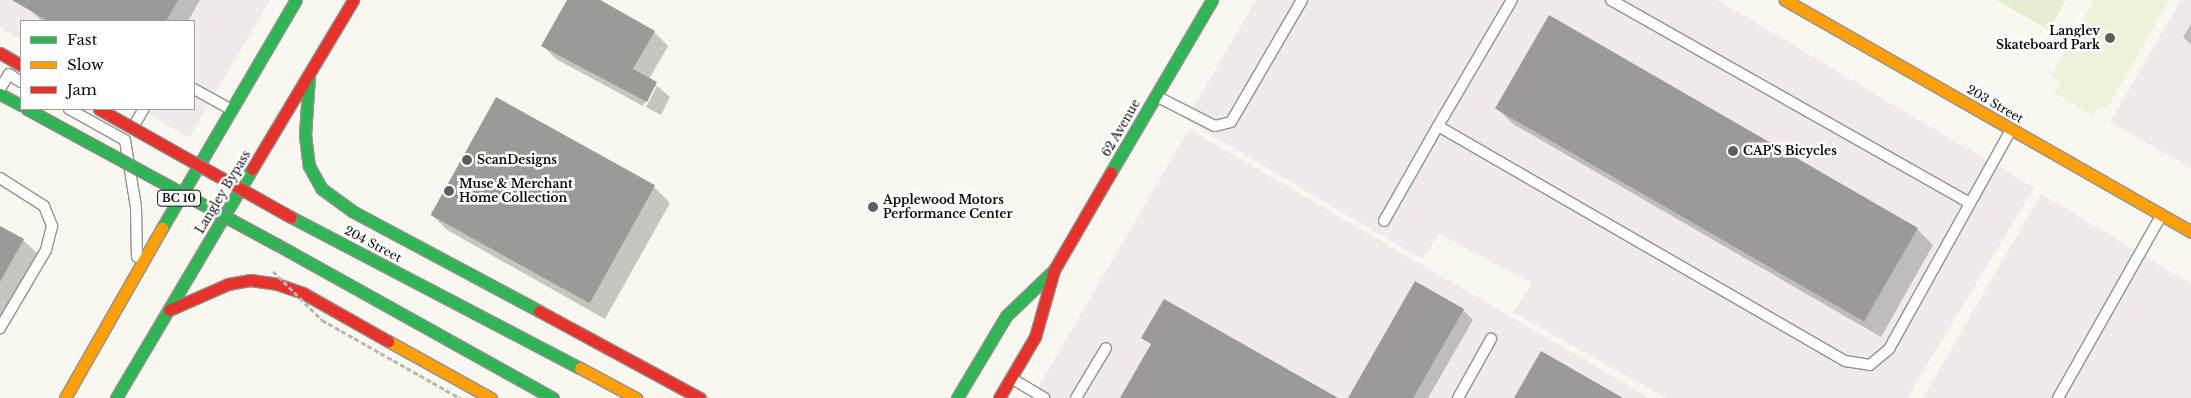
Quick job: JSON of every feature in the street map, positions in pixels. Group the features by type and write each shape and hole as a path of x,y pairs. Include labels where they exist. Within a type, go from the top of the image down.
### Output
{"main road":[{"name":"BC 10","path":"65,398 137,270 296,0"},
{"name":"Langley Bypass","path":"116,398 353,0"},
{"name":"62 Avenue","path":"999,398 1035,337 1054,270 1212,0"},
{"name":"203 Street","path":"1785,0 2191,232"},
{"path":"0,53 20,64"},
{"path":"309,75 305,135 310,166 322,189 352,211 700,398"},
{"path":"0,94 20,104"},
{"path":"29,110 276,244 553,398"},
{"name":"204 Street","path":"101,110 291,217 636,398"},
{"name":"62 Avenue","path":"957,398 1006,316 1054,270"},
{"path":"169,310 228,284 250,280 277,284 303,293 491,398"}],"lane":[{"path":"1156,96 1215,126 1230,122 1302,0"},
{"path":"1384,221 1512,0"},
{"path":"1612,0 1970,203"},
{"path":"0,89 9,74 20,81"},
{"path":"195,90 231,110"},
{"path":"72,110 125,140"},
{"path":"137,270 136,207 125,140 143,110"},
{"path":"1438,126 1845,361 1870,365 1889,349 2012,130"},
{"path":"0,178 44,206 52,226 46,250 0,328"},
{"path":"2058,398 2162,215"},
{"path":"1458,398 1492,339"},
{"path":"1076,398 1106,348"},
{"path":"1010,378 1044,398"}],"path":[{"path":"271,269 322,320 460,398"}],"shaded area":[{"path":"0,0 270,0 189,138 142,110 195,110 195,20 20,20 20,39 0,27"},
{"path":"1256,0 1717,0 2034,188 1907,398 1666,398 1513,312 1532,283 1439,234 1422,259 1186,120"},
{"path":"2181,0 2191,0 2191,168 2110,122"},
{"path":"1189,129 1650,398 1032,398"},
{"path":"2041,194 2191,284 2191,398 1923,398"}],"green space":[{"path":"1996,0 2066,0 2049,30"},
{"name":"Langley Skateboard Park","path":"2094,0 2169,0 2107,108 2099,105 2093,116 2054,93 2061,81 2051,76"}],"building":[{"path":"12,0 178,0 167,20 46,20"},
{"path":"567,0 600,0 655,31 633,69 657,82 647,102 541,46"},
{"path":"1549,15 1918,228 1864,322 1495,109"},
{"path":"496,97 655,185 590,303 431,215"},
{"path":"0,226 24,239 0,282"},
{"path":"1415,281 1464,309 1413,398 1348,398"},
{"path":"1164,299 1338,398 1120,398 1151,344 1141,338"},
{"path":"1541,351 1623,398 1514,398"}],"traffic: fast":[{"path":"162,228 296,0"},
{"path":"1111,172 1212,0"},
{"path":"309,75 305,135 309,166 322,189 352,211 539,311"},
{"path":"0,94 20,104"},
{"path":"29,110 276,244"},
{"path":"116,398 252,169"},
{"path":"291,217 580,368"},
{"path":"276,244 553,398"},
{"path":"957,398 1006,316 1053,271"}],"traffic: slow":[{"path":"1785,0 2191,232"},
{"path":"65,398 162,228"},
{"path":"388,341 491,398"},
{"path":"580,368 636,398"}],"traffic: jam":[{"path":"252,169 353,0"},
{"path":"0,53 20,64"},
{"path":"101,110 291,217"},
{"path":"999,398 1035,337 1054,270 1111,172"},
{"path":"169,310 228,284 250,280 277,284 303,293 388,341"},
{"path":"539,311 700,398"}],"place":[{"name":"Langley Skateboard Park","path":"2110,38"},
{"name":"CAP'S Bicycles","path":"1733,151"},
{"name":"ScanDesigns","path":"467,160"},
{"name":"Muse & Merchant Home Collection","path":"449,191"},
{"name":"Applewood Motors Performance Center","path":"873,207"}]}
